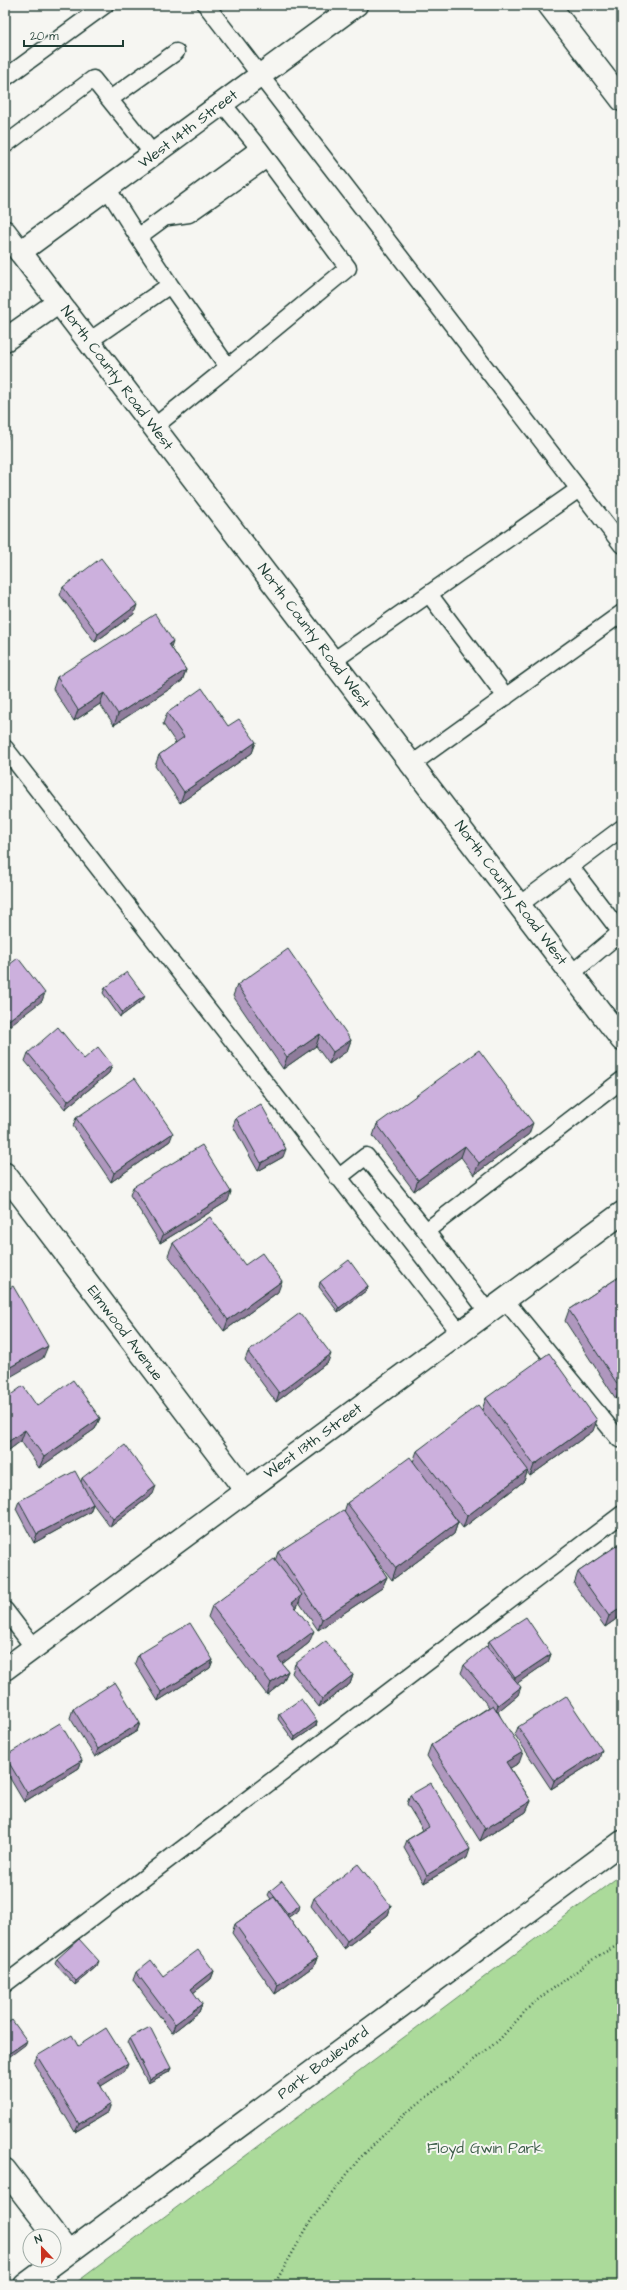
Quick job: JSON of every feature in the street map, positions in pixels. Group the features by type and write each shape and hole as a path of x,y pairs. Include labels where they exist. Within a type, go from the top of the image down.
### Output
{"street":[{"name":"West 14th Street","path":"20,252 154,155 222,103 356,5"},
{"path":"549,5 622,100"},
{"name":"North County Road West","path":"5,232 622,1040"},
{"path":"5,340 59,302"},
{"name":"Elmwood Avenue","path":"5,1174 246,1491"},
{"name":"West 13th Street","path":"5,1669 622,1213"},
{"name":"Park Boulevard","path":"25,2285 622,1842"},
{"path":"5,2170 68,2252"}],"lane":[{"path":"5,78 106,5"},
{"path":"206,5 622,545"},
{"path":"110,100 176,52"},
{"path":"5,145 93,79 154,155"},
{"path":"154,427 348,268 263,154 222,103"},
{"path":"138,237 263,154"},
{"path":"107,188 170,285 228,367"},
{"path":"89,341 170,285"},
{"path":"333,661 579,489"},
{"path":"429,594 506,697"},
{"path":"412,764 622,613"},
{"path":"5,748 460,1333"},
{"path":"519,904 622,828"},
{"path":"570,866 621,933 572,973"},
{"path":"426,1231 622,1080"},
{"path":"338,1178 366,1156 426,1231 619,1439 622,1437"},
{"path":"5,1984 622,1514"},
{"path":"5,1610 34,1648"}],"path":[{"path":"274,2285 312,2220 359,2159 405,2114 498,2041 532,2004 596,1957 622,1943"}],"green space":[{"name":"Floyd Gwin Park","path":"622,1874 622,2285 73,2285"}],"building":[{"path":"101,558 137,605 98,634 63,587"},
{"path":"155,614 173,641 169,644 186,670 118,714 104,693 78,710 57,677"},
{"path":"202,688 228,726 239,719 256,742 184,792 159,755 184,737 167,713"},
{"path":"288,949 351,1040 333,1052 320,1034 287,1057 237,985"},
{"path":"18,958 45,993 6,1022 5,968"},
{"path":"127,972 145,996 122,1012 105,988"},
{"path":"58,1027 84,1059 98,1047 112,1065 68,1101 28,1053"},
{"path":"479,1050 533,1123 479,1163 465,1146 418,1180 377,1124"},
{"path":"135,1078 173,1133 114,1173 76,1118"},
{"path":"261,1104 286,1149 261,1163 236,1118"},
{"path":"202,1145 231,1192 163,1235 133,1187"},
{"path":"210,1217 245,1265 262,1253 282,1281 228,1320 173,1243"},
{"path":"349,1260 368,1286 339,1308 320,1282"},
{"path":"622,1275 622,1387 620,1388 569,1310"},
{"path":"13,1286 48,1346 5,1370 5,1291"},
{"path":"300,1313 331,1354 279,1393 248,1352"},
{"path":"549,1353 597,1420 534,1465 486,1398"},
{"path":"73,1380 100,1418 44,1457 25,1430 5,1444 5,1399 23,1386 37,1406"},
{"path":"478,1405 528,1470 467,1516 417,1451"},
{"path":"125,1445 156,1486 113,1519 82,1478"},
{"path":"410,1457 458,1522 396,1568 347,1503"},
{"path":"75,1471 93,1504 37,1534 19,1501"},
{"path":"343,1510 387,1577 322,1619 278,1552"},
{"path":"622,1542 622,1607 609,1616 578,1572"},
{"path":"274,1559 302,1595 292,1603 314,1631 278,1658 288,1671 271,1683 212,1606"},
{"path":"526,1617 551,1654 515,1678 489,1641"},
{"path":"190,1623 213,1660 161,1692 138,1655"},
{"path":"326,1641 353,1675 322,1699 295,1664"},
{"path":"486,1646 521,1687 498,1705 464,1665"},
{"path":"115,1682 140,1723 98,1749 73,1709"},
{"path":"566,1696 602,1750 554,1781 518,1727"},
{"path":"301,1699 317,1721 295,1737 279,1714"},
{"path":"493,1705 523,1752 506,1762 531,1801 485,1829 431,1745"},
{"path":"60,1723 82,1760 27,1793 5,1756"},
{"path":"431,1783 470,1849 427,1875 407,1840 429,1827 410,1795"},
{"path":"358,1864 391,1906 347,1941 314,1898"},
{"path":"282,1881 300,1905 288,1914 270,1891"},
{"path":"274,1897 317,1958 278,1985 235,1924"},
{"path":"79,1939 99,1961 76,1981 57,1959"},
{"path":"5,1944 9,1949 5,1952"},
{"path":"198,1950 214,1971 191,1989 202,2004 175,2024 136,1972 151,1960 163,1976"},
{"path":"12,2020 27,2041 5,2056 5,2025"},
{"path":"150,2027 171,2068 150,2079 129,2038"},
{"path":"106,2028 128,2063 98,2081 111,2104 79,2124 37,2056 72,2035 78,2046"}]}
